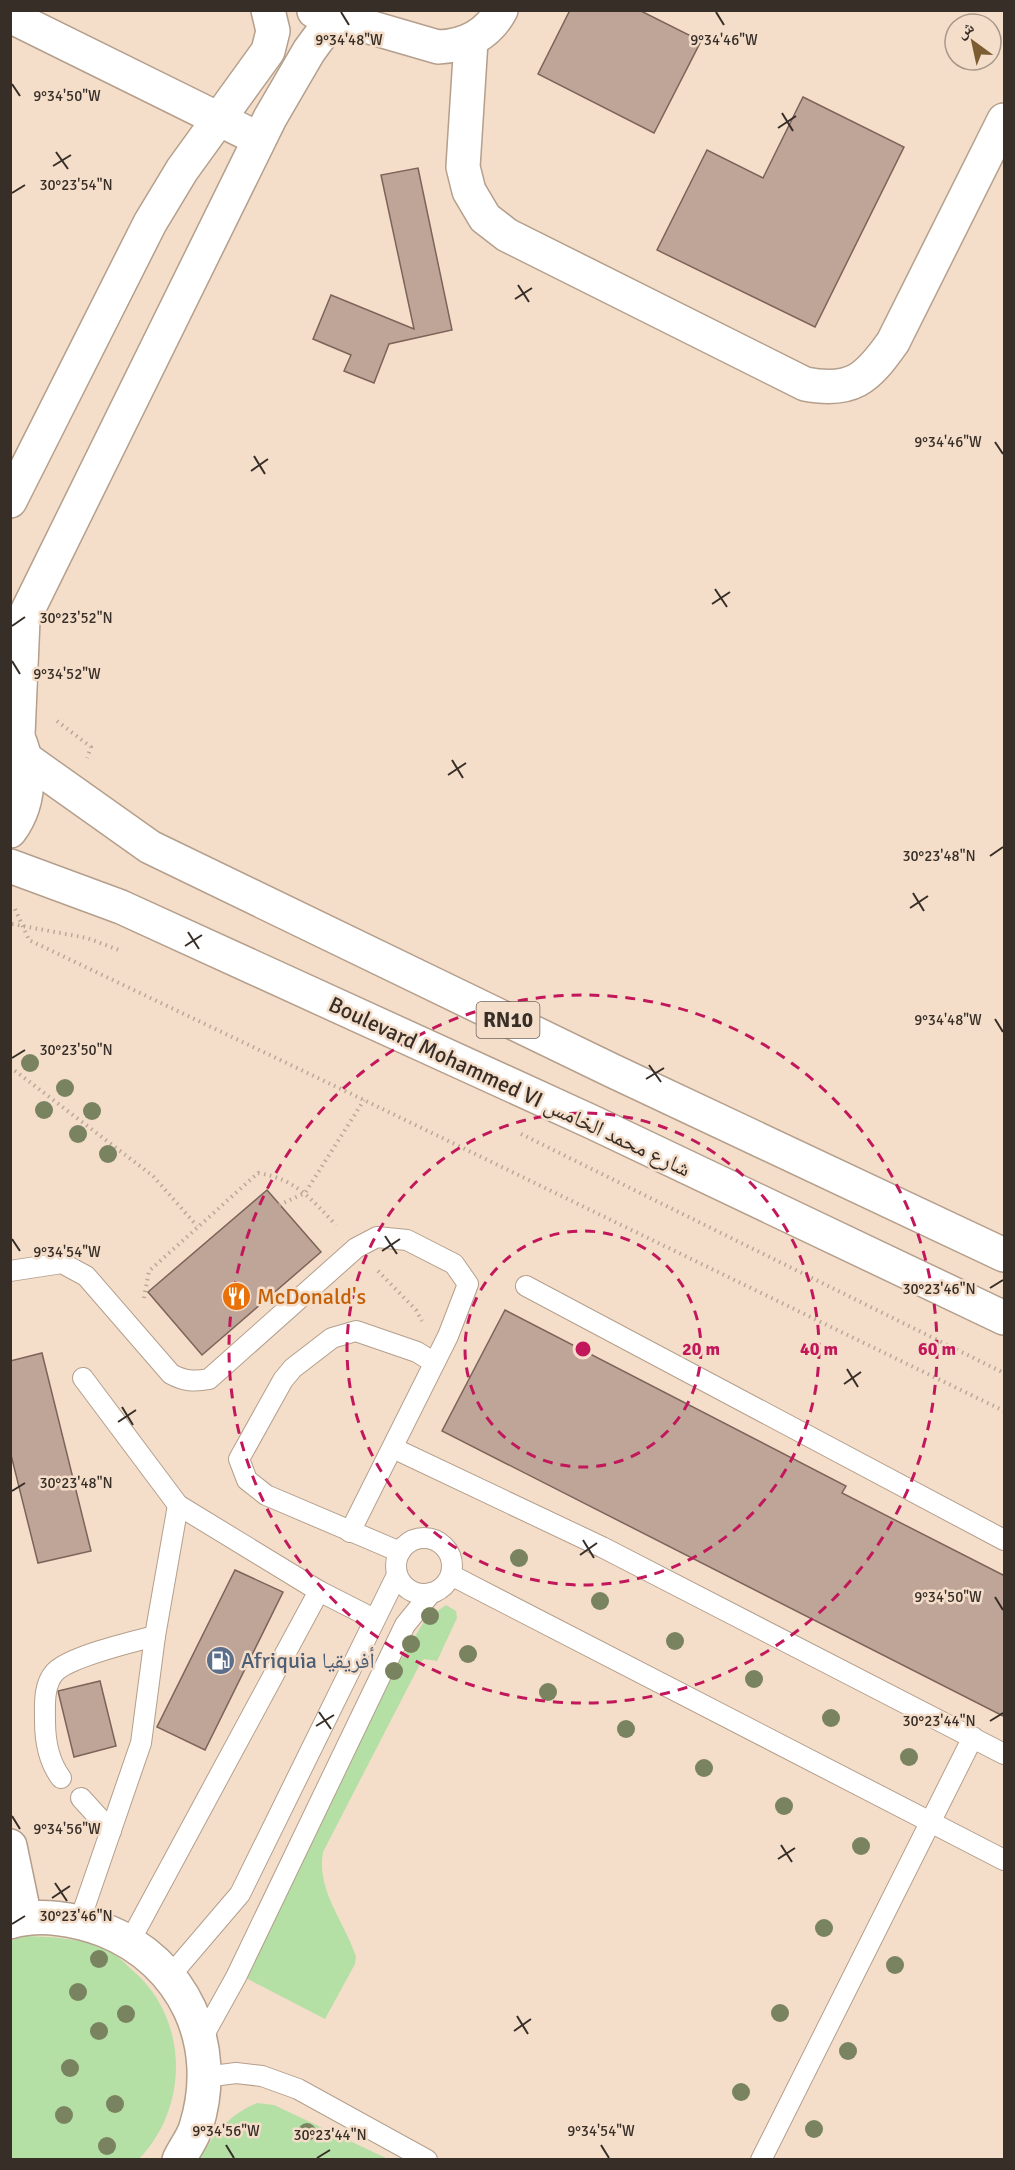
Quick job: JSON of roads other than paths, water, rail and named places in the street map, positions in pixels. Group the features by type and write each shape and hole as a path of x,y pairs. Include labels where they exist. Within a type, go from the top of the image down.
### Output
{"street":[{"path":"10,501 150,223 182,170 268,51 273,31 268,10"},
{"path":"10,831 24,803 27,781 18,739 22,620 323,14 438,47 455,46 471,41 485,30 501,10"},
{"path":"10,16 259,139"},
{"path":"471,41 463,166 469,191 485,218 507,235 794,379 805,384 829,388 852,383 874,368 893,342 1005,120"},
{"name":"RN10","path":"18,739 150,847 613,1071 1005,1256"},
{"name":"Boulevard Mohammed VI شارع محمد الخامس","path":"10,866 153,922 592,1122 1005,1318"},
{"path":"10,1846 18,1920 80,1920 130,1941 170,1976 189,2007 201,2040 205,2077 196,2128 179,2160"}],"lane":[{"path":"10,1271 62,1263 86,1276 171,1374 182,1380 197,1382 209,1379 356,1248 377,1237 407,1240 454,1264 468,1284 448,1336 425,1357 393,1448 350,1532"},
{"path":"526,1286 1005,1540"},
{"path":"400,1552 255,1489 247,1480 239,1459 283,1380 293,1368 332,1338 356,1331 425,1357"},
{"path":"83,1378 178,1506 319,1591 374,1619"},
{"path":"393,1448 602,1547 1005,1754"},
{"path":"80,1920 141,1743 155,1636 178,1506"},
{"path":"419,1539 430,1539 441,1543 449,1552 453,1563 451,1575 440,1590 431,1593 411,1591 402,1584 397,1575 396,1563 400,1552 408,1544 419,1539"},
{"path":"170,1976 240,1894 397,1575"},
{"path":"451,1575 1005,1860"},
{"path":"130,1941 319,1591"},
{"path":"201,2040 236,1977 400,1635 431,1593"},
{"path":"62,1778 53,1767 45,1734 45,1694 55,1672 89,1654 155,1636"},
{"path":"761,2160 973,1737"},
{"path":"81,1798 111,1831"},
{"path":"205,2077 236,2073 262,2076 298,2089 428,2160"}],"place":[{"name":"McDonald's","path":"236,1296"},
{"name":"Afriquia أفريقيا","path":"220,1660"}]}
